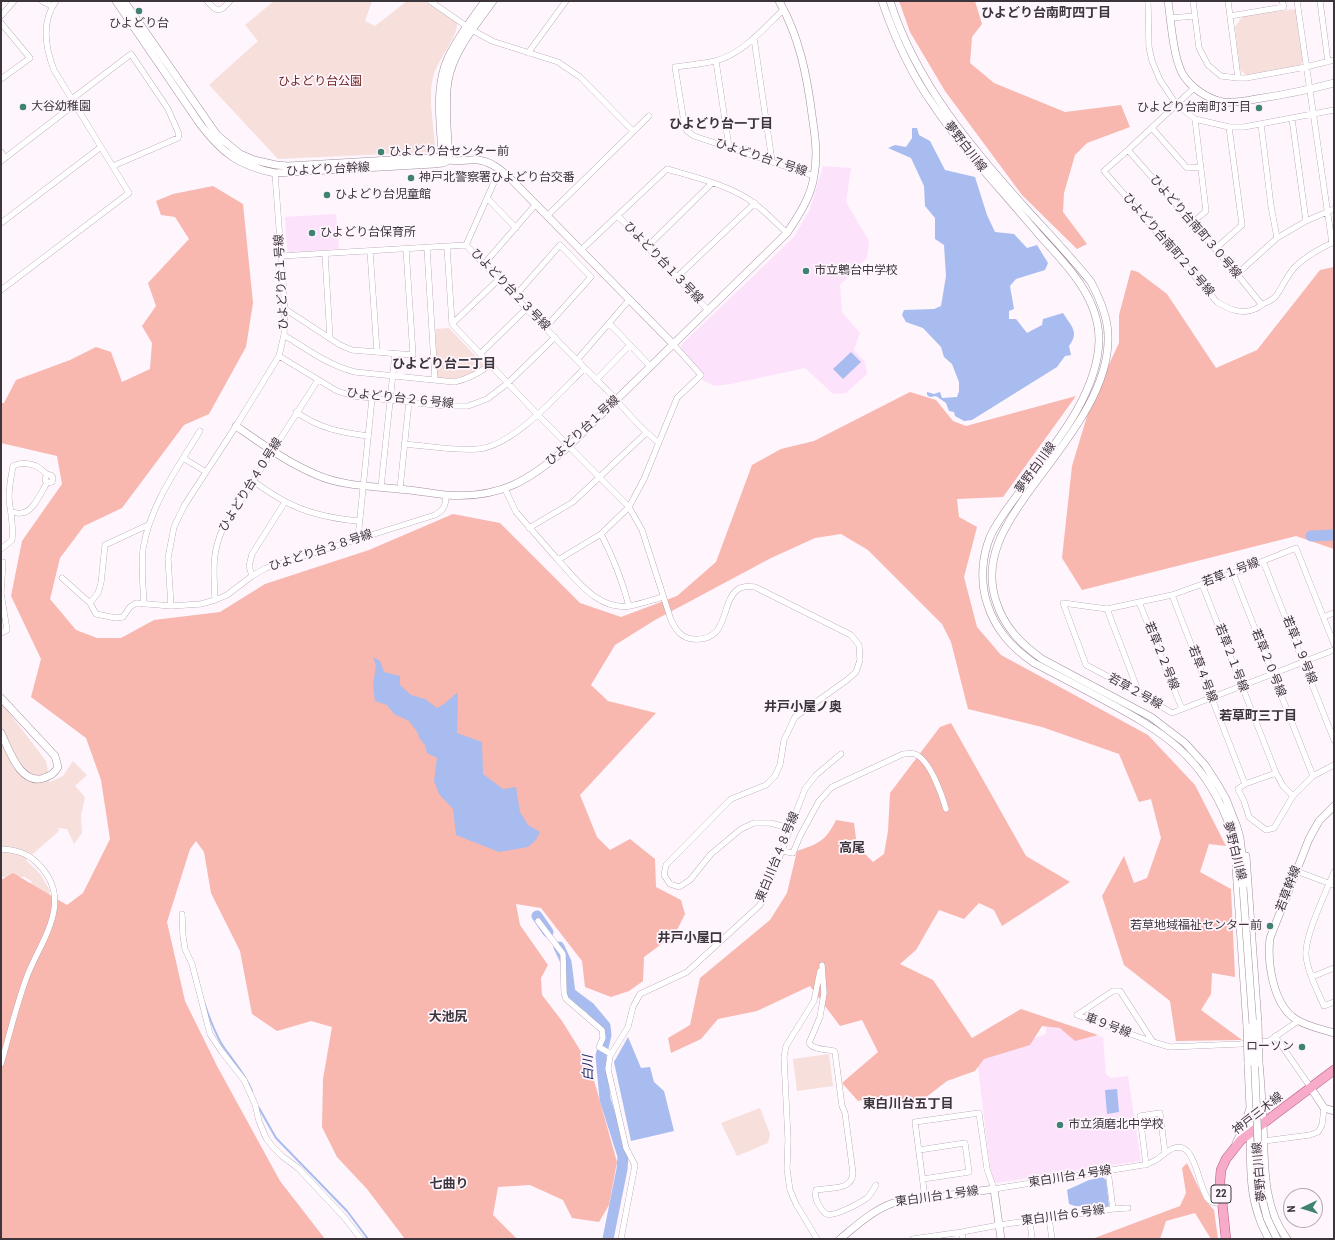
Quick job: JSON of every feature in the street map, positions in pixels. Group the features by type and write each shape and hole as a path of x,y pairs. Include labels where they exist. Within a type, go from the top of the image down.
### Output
{"main road":[{"name":"神戸三木線","path":"1226,1239 1220,1182 1221,1170 1226,1159 1241,1140 1334,1070"}],"street":[{"path":"1,16 14,1"},
{"path":"1,289 129,193 54,70 48,54 46,33 48,17 54,4 42,1"},
{"name":"ひよどり台幹線","path":"116,1 212,140 226,153 238,160 258,169 276,173 445,160"},
{"name":"ひよどり台幹線","path":"124,1 214,130 231,148 240,154 260,162 288,166 445,160"},
{"path":"207,1 218,11 222,10 230,1"},
{"path":"430,1 469,28 492,41 558,62 580,77 632,131"},
{"path":"485,1 469,28 454,61 448,79 446,94 445,160 479,160 500,169 673,344 700,375 677,398 644,479 629,508 601,534 558,560"},
{"path":"469,28 493,1"},
{"path":"528,53 566,1"},
{"name":"ひよどり台１号線","path":"276,173 285,309 284,335 279,356 236,426 298,467 319,476 349,484 446,495 477,495 505,489 522,482 547,466 569,446 787,233 805,206 814,176 816,144 810,95 800,48 784,9 779,1"},
{"name":"夢野白川線","path":"882,1 892,29 905,58 930,101 981,168 1074,275 1089,299 1097,323 1099,344 1095,366 1079,406 1056,441 1005,511 991,536 986,550 983,574 985,597 990,612 1000,632 1020,653 1034,663 1146,723 1173,742 1184,752 1200,770 1210,786 1238,841"},
{"name":"夢野白川線","path":"890,1 910,52 936,96 985,161 1090,282 1102,303 1108,336 1107,352 1101,376 1085,410 1066,440 1020,503 1000,538 993,559 993,589 1003,620 1012,632 1032,651 1042,658 1151,717 1185,743 1205,766 1218,785 1231,810 1238,841 1243,887 1253,1026 1260,1190 1266,1218 1277,1239"},
{"path":"1148,1 1149,47 1153,63 1160,80 1176,104 1195,119 1229,127 1244,127 1334,110"},
{"path":"1168,1 1176,56 1182,73 1194,88 1209,98 1223,102 1236,102 1309,90 1334,83"},
{"path":"1193,1 1199,48 1208,65 1221,76 1238,78 1306,67 1331,61 1320,1"},
{"path":"1228,1 1238,78"},
{"path":"1230,16 1284,7 1282,1"},
{"path":"1297,1 1327,212 1333,243"},
{"name":"ひよどり台７号線","path":"784,9 754,38 733,53 716,61 675,67 684,122 687,131 694,136 814,176"},
{"path":"1171,18 1194,16"},
{"path":"1,23 30,58 1,80"},
{"path":"754,38 772,161"},
{"path":"1,152 3,159 131,54 168,109 179,134 178,138 113,166"},
{"path":"716,61 729,147"},
{"name":"ひよどり台南町２５号線","path":"1194,88 1104,171 1217,302 1230,310 1244,312 1257,309 1262,304 1271,301 1277,295 1287,277 1297,266 1313,254 1333,243"},
{"path":"547,216 649,116"},
{"path":"1192,223 1206,211 1195,119"},
{"path":"1292,119 1306,221"},
{"path":"1261,124 1271,206 1277,238"},
{"path":"1215,249 1242,226 1229,127"},
{"path":"1152,128 1187,168 1200,167"},
{"path":"1,223 101,147"},
{"name":"ひよどり台南町３０号線","path":"1128,150 1262,304"},
{"path":"466,245 500,169"},
{"path":"581,250 667,169 712,183 739,194 755,203 787,233"},
{"path":"647,247 712,183"},
{"path":"487,198 516,228"},
{"path":"677,277 755,203"},
{"path":"484,264 536,204"},
{"path":"1237,274 1277,238 1306,221 1334,209"},
{"name":"ひよどり台１３号線","path":"618,216 708,310"},
{"name":"ひよどり台２３号線","path":"281,256 466,245 646,433 658,442"},
{"path":"515,296 560,246 590,277 546,328"},
{"path":"447,247 452,324 629,508 642,530 663,597 677,632 688,638 700,640 712,635 721,625 731,597 737,589 746,586 755,587 835,626 851,635 859,646 860,660 856,672 795,717 784,740 780,766 775,776 766,785 731,799 666,865 664,875 670,884 679,887 690,880 711,854 741,829 754,824 770,823 790,828"},
{"path":"427,248 435,380"},
{"path":"285,309 340,345 352,350 413,355 406,249"},
{"path":"370,251 377,352"},
{"path":"325,254 330,338"},
{"path":"452,324 498,280"},
{"path":"577,360 629,300"},
{"path":"480,354 527,308"},
{"path":"609,323 650,366"},
{"path":"284,335 330,364 341,369 355,372 454,382 478,374 490,365"},
{"name":"ひよどり台２６号線","path":"279,356 337,391 353,396 445,406 468,406 487,399 508,383 555,337"},
{"path":"596,380 630,345"},
{"path":"381,487 395,354"},
{"path":"404,444 454,449 479,449 497,443 516,432 585,368"},
{"name":"ひよどり台４０号線","path":"215,600 214,558 217,542 223,528 273,451 296,412 318,380"},
{"path":"358,538 372,398"},
{"path":"400,489 409,401"},
{"path":"296,412 311,422 326,428 368,436"},
{"path":"171,606 168,558 174,527 184,506 236,426"},
{"path":"62,578 90,603 96,614 123,618 130,607 136,603 144,604 142,570 143,549 148,525 154,509 200,431"},
{"path":"529,528 573,502 646,433"},
{"path":"184,458 206,472"},
{"path":"1,549 12,540 14,529 11,512 9,485 13,466 24,464 38,467 53,478 52,482 47,483 32,507 22,514 11,512"},
{"path":"253,481 285,502 313,513 340,520 359,521"},
{"path":"505,489 516,512 529,528 586,590 599,601 614,605 629,606 663,597"},
{"name":"ひよどり台３８号線","path":"144,604 171,606 201,604 215,600 227,595 252,576 266,568 442,512 446,505 446,495"},
{"path":"252,576 249,566 252,554 285,502"},
{"path":"90,603 98,593 101,582 105,545 148,525"},
{"path":"601,534 612,555 622,580 629,606"},
{"name":"若草１号線","path":"1063,603 1106,609 1172,595 1296,548 1334,644"},
{"name":"若草１９号線","path":"1263,561 1334,740"},
{"path":"1,562 3,562 1,593 2,605 8,630 1,633"},
{"name":"若草２０号線","path":"1233,573 1313,776"},
{"name":"若草２１号線","path":"1202,584 1276,773 1283,786 1292,796"},
{"name":"若草４号線","path":"1172,595 1246,784"},
{"name":"若草２２号線","path":"1139,602 1182,709"},
{"name":"若草２号線","path":"1063,603 1086,665 1139,693 1172,713 1334,650"},
{"path":"1106,609 1139,693"},
{"path":"1323,617 1334,613"},
{"path":"1,698 56,756 58,767 54,774 40,779 34,779 25,775 17,767 1,733"},
{"name":"東白川台４８号線","path":"620,1239 635,1165 626,1148 608,1069 611,1054 628,1028 633,1007 640,994 688,972 760,905 805,789 816,775 841,754"},
{"path":"782,851 792,853 819,801 832,787 903,754 915,754 924,760 940,788 946,809"},
{"path":"1276,773 1246,784 1238,789 1249,817 1266,830 1274,828 1292,796 1313,776 1334,765"},
{"name":"若草幹線","path":"1298,1021 1289,1014 1280,1001 1276,990 1269,960 1270,938 1313,830 1327,812 1334,806"},
{"path":"1238,841 1245,852 1247,866 1258,1023 1266,1180 1270,1202 1277,1223 1287,1239"},
{"path":"1238,841 1247,1027 1251,1178 1258,1216 1269,1239"},
{"path":"1,849 21,852 36,862 45,871 52,886 55,901 52,920 26,980 1,1064"},
{"path":"1296,872 1332,884"},
{"path":"1334,872 1332,884 1309,936 1306,956 1312,977 1324,1006 1334,1002"},
{"path":"182,914 185,949 192,964 210,1034 244,1080 255,1104 259,1121 266,1138 282,1156 298,1168 344,1217 361,1239"},
{"path":"538,921 563,954 564,993 566,999 602,1030 603,1038 599,1047 611,1054"},
{"path":"816,1239 796,1204 790,1190 786,1170 788,1140 784,1057 786,1046 814,1001 822,965 824,993 820,1017 809,1043 810,1046 814,1048 835,1052 853,1172 852,1179 847,1185 816,1190 815,1194 822,1212 833,1215 867,1198 872,1193 876,1185"},
{"path":"1312,977 1334,968"},
{"name":"車９号線","path":"1153,1042 1120,991 1113,991 1077,1015 1153,1042 1170,1047 1240,1044 1269,1041 1298,1021"},
{"path":"1298,1021 1310,1026 1334,1032"},
{"path":"1264,1141 1310,1135 1318,1132 1322,1125 1324,1108 1276,1036"},
{"path":"1324,1108 1334,1111"},
{"path":"925,1198 915,1122 980,1113 987,1169 994,1189"},
{"path":"1146,1165 1140,1116 1160,1113 1166,1153 1174,1148 1181,1147 1188,1152 1193,1160 1205,1195 1211,1201 1222,1204"},
{"path":"1231,1152 1249,1116"},
{"path":"919,1150 965,1143 969,1172 923,1179"},
{"name":"東白川台４号線","path":"994,1189 1146,1165 1153,1163 1166,1153"},
{"name":"東白川台６号線","path":"912,1239 928,1238 999,1225 1112,1209 1108,1171"},
{"name":"東白川台１号線","path":"840,1239 883,1207 896,1202 994,1189 1001,1239"},
{"path":"1112,1209 1128,1208"},
{"path":"1049,1218 1052,1239"},
{"path":"1030,1221 1032,1239"},
{"path":"962,1232 963,1239"}],"shaded area":[{"path":"899,1 975,1 982,24 972,37 970,63 994,83 1065,112 1121,105 1130,127 1087,143 1075,155 1064,193 1063,212 1087,244 1077,249 1022,195 945,91 910,32"},
{"name":"市立鵯台中学校","path":"823,166 851,168 846,202 869,241 867,258 840,285 842,312 860,333 854,350 865,362 867,374 846,393 833,394 805,368 731,384 714,386 702,380 705,375 681,350 681,345 794,237 810,209"},
{"path":"213,186 243,204 253,303 246,347 209,414 184,425 122,508 84,526 60,558 50,599 76,630 97,638 121,638 154,620 220,612 265,584 369,550 453,514 500,523 580,603 621,617 677,596 716,562 752,465 781,449 814,441 910,392 936,400 953,421 966,426 1076,396 1003,497 957,499 959,517 977,527 964,577 977,627 1001,655 1148,735 1195,785 1226,846 1209,844 1200,872 1231,889 1235,977 1212,973 1211,994 1201,1010 1242,1040 1176,1041 1170,1001 1124,965 1102,896 1124,856 1134,883 1147,878 1161,838 1151,799 1139,802 1119,754 1042,727 968,709 951,642 942,624 868,550 841,534 815,538 771,558 655,620 615,645 591,685 608,701 656,713 580,795 597,837 610,850 630,839 655,859 656,887 681,900 685,914 675,934 644,957 643,981 629,991 611,997 585,987 582,961 541,908 516,904 520,925 548,965 541,978 542,995 562,1021 590,1066 617,1162 609,1205 599,1222 572,1218 563,1200 530,1185 498,1187 493,1215 517,1239 405,1239 367,1189 337,1157 322,1127 323,1079 332,1027 311,1021 277,1031 252,1014 240,951 211,893 204,852 196,841 190,849 167,922 185,1001 217,1066 280,1181 325,1239 1,1239 1,880 13,873 67,905 83,893 110,839 101,780 86,738 31,697 41,659 11,596 22,541 62,484 57,456 1,443 1,403 4,403 16,380 70,360 96,347 111,352 122,382 150,369 152,343 142,326 156,306 148,283 189,239 175,217 161,215 156,201 173,194"},
{"name":"ひよどり台保育所","path":"336,214 339,249 290,253 287,250 285,217"},
{"path":"1334,267 1334,549 1296,536 1082,590 1062,558 1072,466 1091,403 1119,343 1119,315 1131,270 1138,272 1167,294 1216,368 1257,350 1320,270"},
{"path":"951,723 1026,856 1070,882 1002,926 994,910 979,903 964,919 939,910 916,950 900,964 933,980 972,1038 1021,1009 1098,1035 1075,1041 1060,1028 1042,1026 1030,1045 984,1059 975,1071 947,1081 916,1105 894,1095 858,1101 842,1083 878,1052 862,1020 840,1026 810,986 757,1011 718,1019 701,1039 671,1053 668,1038 690,1025 700,978 770,920 787,893 797,851 821,841 829,833 836,820 854,823 857,846 873,862 884,854 888,831 890,793 940,727"},
{"name":"市立須磨北中学校","path":"1046,1024 1103,1037 1106,1074 1111,1078 1128,1076 1141,1161 997,1183 994,1180 990,1167 977,1059 1046,1034"},
{"path":"1187,1163 1204,1199 1214,1210 1218,1239 1211,1239 1195,1213 1166,1221 1160,1239 1092,1239 1180,1206 1186,1193 1182,1168"}],"green space":[{"name":"ひよどり台公園","path":"274,1 372,1 365,21 375,26 407,1 424,1 457,23 451,41 436,68 432,82 431,100 435,146 430,152 278,159 209,85 258,41 245,25"},
{"path":"1296,9 1303,62 1300,65 1246,75 1240,70 1235,27 1243,16"},
{"path":"449,328 484,365 473,373 462,377 451,379 437,378 435,329"},
{"path":"1,702 46,761 50,782 63,776 73,761 87,775 75,786 85,797 81,816 82,833 74,844 67,829 58,828 59,831 26,860 41,875 50,891 47,918 1,935 32,882 25,877 1,877"},
{"path":"829,1054 833,1086 797,1091 793,1059"},
{"path":"760,1108 770,1134 768,1143 737,1156 721,1123"}],"water":[{"path":"912,128 917,128 919,135 930,141 945,170 975,177 987,215 995,232 1014,234 1027,248 1037,245 1048,263 1045,270 1016,279 1010,286 1014,309 1009,311 1009,319 1016,319 1027,333 1042,325 1043,319 1063,313 1071,325 1074,333 1074,337 1069,346 1071,355 1065,356 1057,367 972,420 964,421 955,416 954,412 949,411 946,403 936,396 930,397 927,395 927,392 934,394 940,392 942,398 957,397 959,382 952,364 944,357 941,347 923,328 906,322 902,315 904,310 934,309 941,306 946,276 944,245 935,239 935,218 925,206 924,186 911,158 888,148 895,145 906,147 912,138"},
{"path":"851,352 861,362 843,379 833,369"},
{"path":"373,657 380,661 384,672 400,676 400,685 411,695 425,699 437,708 458,692 457,733 482,742 483,774 503,789 516,787 520,812 528,825 540,832 536,840 528,847 499,852 456,835 453,809 439,794 434,781 437,758 427,753 425,745 409,721 394,714 387,705 375,701 373,685 376,666"},
{"path":"628,1037 641,1068 650,1067 654,1082 664,1091 674,1131 631,1141 614,1062"},
{"path":"1117,1089 1119,1112 1107,1114 1105,1090"},
{"path":"1103,1177 1106,1180 1109,1205 1107,1207 1075,1206 1069,1204 1067,1190 1089,1180"}],"waterway":[{"path":"1311,536 1334,535"},
{"name":"白川","path":"537,916 548,932"},
{"name":"白川","path":"559,947 566,962 570,993 590,1008 605,1026 606,1035 601,1056 605,1099 623,1156 622,1169 608,1239"},
{"path":"204,1002 220,1041 242,1073 252,1091"},
{"path":"259,1108 276,1138 347,1211 368,1239"}],"place":[{"name":"ひよどり台","path":"139,11"},
{"name":"大谷幼稚園","path":"23,107"},
{"name":"ひよどり台南町3丁目","path":"1259,108"},
{"name":"ひよどり台センター前","path":"381,152"},
{"name":"神戸北警察署ひよどり台交番","path":"411,178"},
{"name":"ひよどり台児童館","path":"327,195"},
{"name":"ひよどり台保育所","path":"312,233"},
{"name":"市立鵯台中学校","path":"806,271"},
{"name":"若草地域福祉センター前","path":"1270,926"},
{"name":"ローソン","path":"1302,1047"},
{"name":"市立須磨北中学校","path":"1060,1125"}],"district":[{"name":"ひよどり台南町四丁目","path":"1046,14"},
{"name":"ひよどり台一丁目","path":"721,125"},
{"name":"ひよどり台二丁目","path":"444,365"},
{"name":"井戸小屋ノ奥","path":"803,708"},
{"name":"若草町三丁目","path":"1258,717"},
{"name":"高尾","path":"852,849"},
{"name":"井戸小屋口","path":"690,939"},
{"name":"大池尻","path":"448,1018"},
{"name":"東白川台五丁目","path":"908,1105"},
{"name":"七曲り","path":"449,1185"}]}
